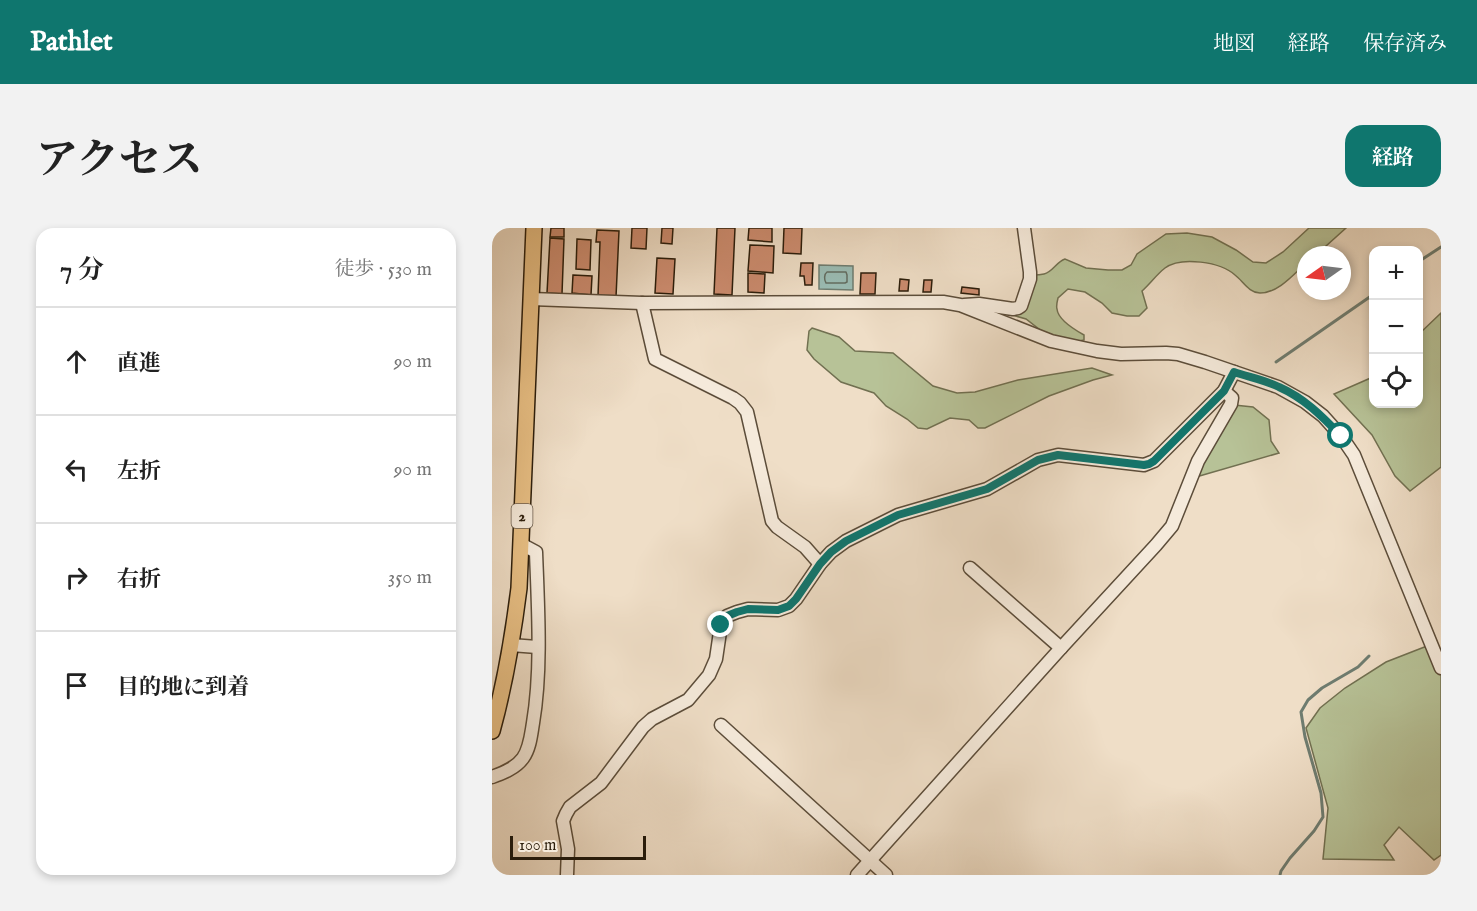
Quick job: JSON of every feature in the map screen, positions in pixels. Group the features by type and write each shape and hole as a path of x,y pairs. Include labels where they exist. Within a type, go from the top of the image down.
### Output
{"main road":[{"name":"2","path":"492,731 504,685 519,588 534,228"}],"street":[{"path":"531,299 642,303 930,301 1013,309 1021,306 1030,279 1024,228"},
{"path":"642,303 655,359 733,398 740,402 747,411 772,521 805,547 820,564"},
{"path":"960,305 1051,341 1122,354 1178,354 1278,387 1305,402 1323,416 1354,455 1441,668"},
{"path":"567,875 568,849 563,821 570,807 601,783 652,719 688,700 709,675 716,659 721,625 727,616 748,609 778,610 789,606 820,564 846,541 912,510 987,489 1038,460 1058,455 1149,464 1224,391 1234,372"},
{"path":"857,875 1172,526 1198,461 1231,404 1232,398 1224,391"},
{"path":"492,777 515,766 522,759 529,745 536,704 536,552 521,544"},
{"path":"970,568 1061,648"},
{"path":"511,645 537,647"},
{"path":"722,725 886,875"}],"green space":[{"path":"1309,228 1346,228 1326,246 1297,246 1297,272 1279,287 1267,292 1253,291 1229,270 1201,262 1172,264 1159,273 1142,291 1147,308 1139,316 1112,313 1085,292 1068,289 1058,298 1058,313 1068,324 1084,335 1084,340 1074,342 1048,336 1026,319 984,307 1014,312 1033,275 1047,273 1065,259 1086,268 1122,270 1131,265 1137,254 1166,234 1187,233 1212,237 1253,262 1266,263 1283,252"},
{"path":"1441,313 1441,467 1410,491 1395,476 1372,435 1334,394 1369,379 1369,408 1423,408 1423,330"},
{"path":"812,328 839,337 855,351 893,353 933,386 957,393 975,392 1018,380 1092,368 1112,375 1049,396 985,428 978,428 969,420 950,418 927,429 918,428 886,406 874,393 841,382 814,359 807,350 809,331"},
{"path":"1234,405 1253,407 1269,420 1271,441 1279,453 1196,477"},
{"path":"1427,646 1441,674 1441,855 1434,860 1399,827 1384,845 1394,860 1323,859 1328,808 1306,728 1320,708 1345,688 1386,662"}],"water":[{"path":"819,265 853,266 853,290 819,289"}],"building":[{"path":"551,228 564,228 564,237 550,237"},
{"path":"632,228 647,228 646,249 631,248"},
{"path":"662,228 673,228 672,244 661,243"},
{"path":"717,228 735,228 732,295 714,294"},
{"path":"749,228 772,228 772,242 748,240"},
{"path":"784,228 802,228 801,254 783,253"},
{"path":"597,230 619,231 616,297 598,296 600,242 596,242"},
{"path":"550,238 564,239 562,294 547,293"},
{"path":"577,239 591,240 590,270 576,269"},
{"path":"750,245 774,246 773,273 748,271"},
{"path":"657,258 675,259 673,294 655,293"},
{"path":"801,263 813,263 812,285 805,285 804,276 800,276"},
{"path":"748,273 765,274 764,293 748,292"},
{"path":"861,273 876,273 875,294 860,294"},
{"path":"573,275 592,276 591,295 572,293"},
{"path":"900,279 909,280 908,291 899,291"},
{"path":"924,280 932,280 931,292 923,292"},
{"path":"962,287 979,289 979,295 961,293"}],"waterway":[{"path":"1423,259 1441,247"},
{"path":"1276,362 1369,297"},
{"path":"1280,875 1290,858 1323,817 1321,793 1305,737 1301,712 1308,700 1322,688 1358,667 1369,656"}],"route":[{"path":"721,625 727,616 737,612 748,609 778,610 789,606 820,564 846,541 898,515 987,489 1038,460 1058,455 1149,464 1224,391 1234,372 1278,387 1305,402 1323,416 1341,436"}]}
